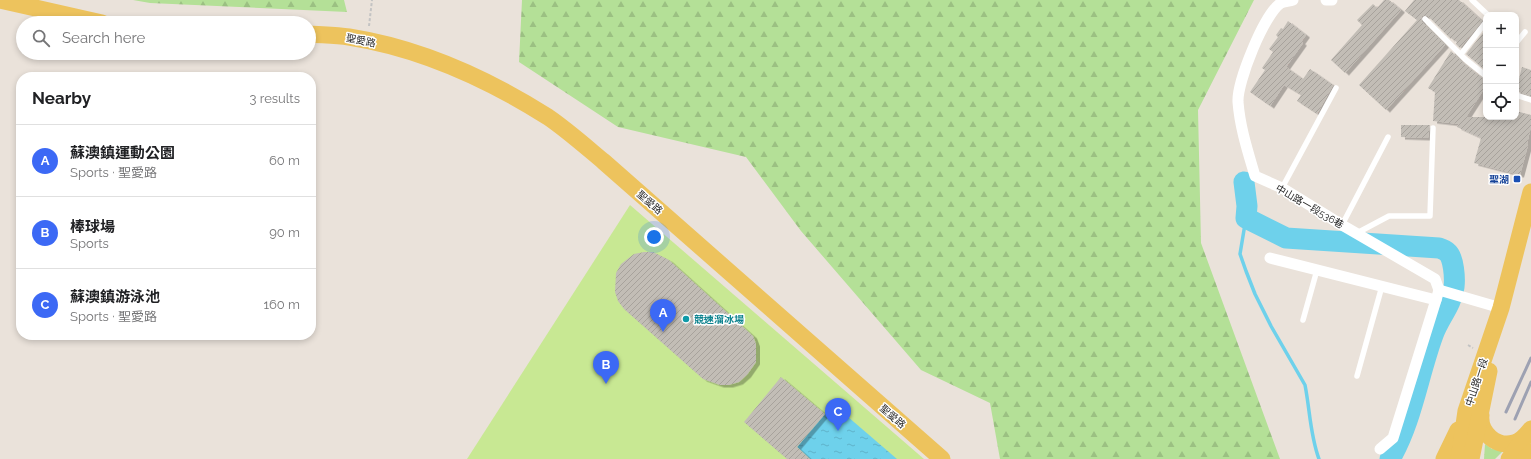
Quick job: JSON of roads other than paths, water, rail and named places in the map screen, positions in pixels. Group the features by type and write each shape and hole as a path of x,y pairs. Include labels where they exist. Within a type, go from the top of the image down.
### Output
{"main road":[{"path":"0,0 71,16"},
{"name":"聖愛路","path":"316,35 348,37 437,60 470,74 549,118 603,161 942,459"},
{"name":"中山路一段","path":"1460,459 1531,192"},
{"path":"1444,459 1474,410 1481,420 1484,431 1492,440 1502,444 1514,443 1524,438 1531,429"},
{"name":"中山路一段","path":"1471,459 1474,410"},
{"path":"1509,459 1531,429"},
{"path":"1525,459 1531,452"}],"street":[{"name":"中山路一段536巷","path":"1293,0 1281,3 1269,17 1253,48 1246,67 1238,100 1242,130 1255,176 1282,188 1435,279 1440,294"},
{"path":"1326,0 1332,0"},
{"path":"1270,258 1382,286 1465,298 1501,308"},
{"path":"1380,449 1394,438 1440,294"}],"lane":[{"path":"1472,0 1485,12"},
{"path":"1425,19 1483,73"},
{"path":"1461,54 1483,26"},
{"path":"1519,39 1525,32"},
{"path":"1282,188 1336,88"},
{"path":"1519,96 1531,100"},
{"path":"1357,233 1389,216 1430,216 1433,128"},
{"path":"1342,225 1388,137"},
{"path":"1303,320 1317,270"},
{"path":"1357,376 1382,286"}],"water":[{"path":"833,404 897,459 810,459 797,447"}],"waterway":[{"path":"1244,182 1247,206 1246,218 1286,238 1439,248 1445,251 1451,258 1454,274 1453,294 1433,335 1404,429 1390,459"},
{"path":"1246,218 1240,254 1255,294 1271,326 1305,385 1312,432 1319,459"}],"railway":[{"path":"1506,412 1531,358"},
{"path":"1515,419 1531,382"}],"place":[{"name":"聖湖","path":"1517,179"},
{"name":"競速溜冰場","path":"686,319"},
{"name":"蘇澳鎮運動公園","path":"663,332"},
{"name":"棒球場","path":"606,384"},
{"name":"蘇澳鎮游泳池","path":"838,431"}]}
